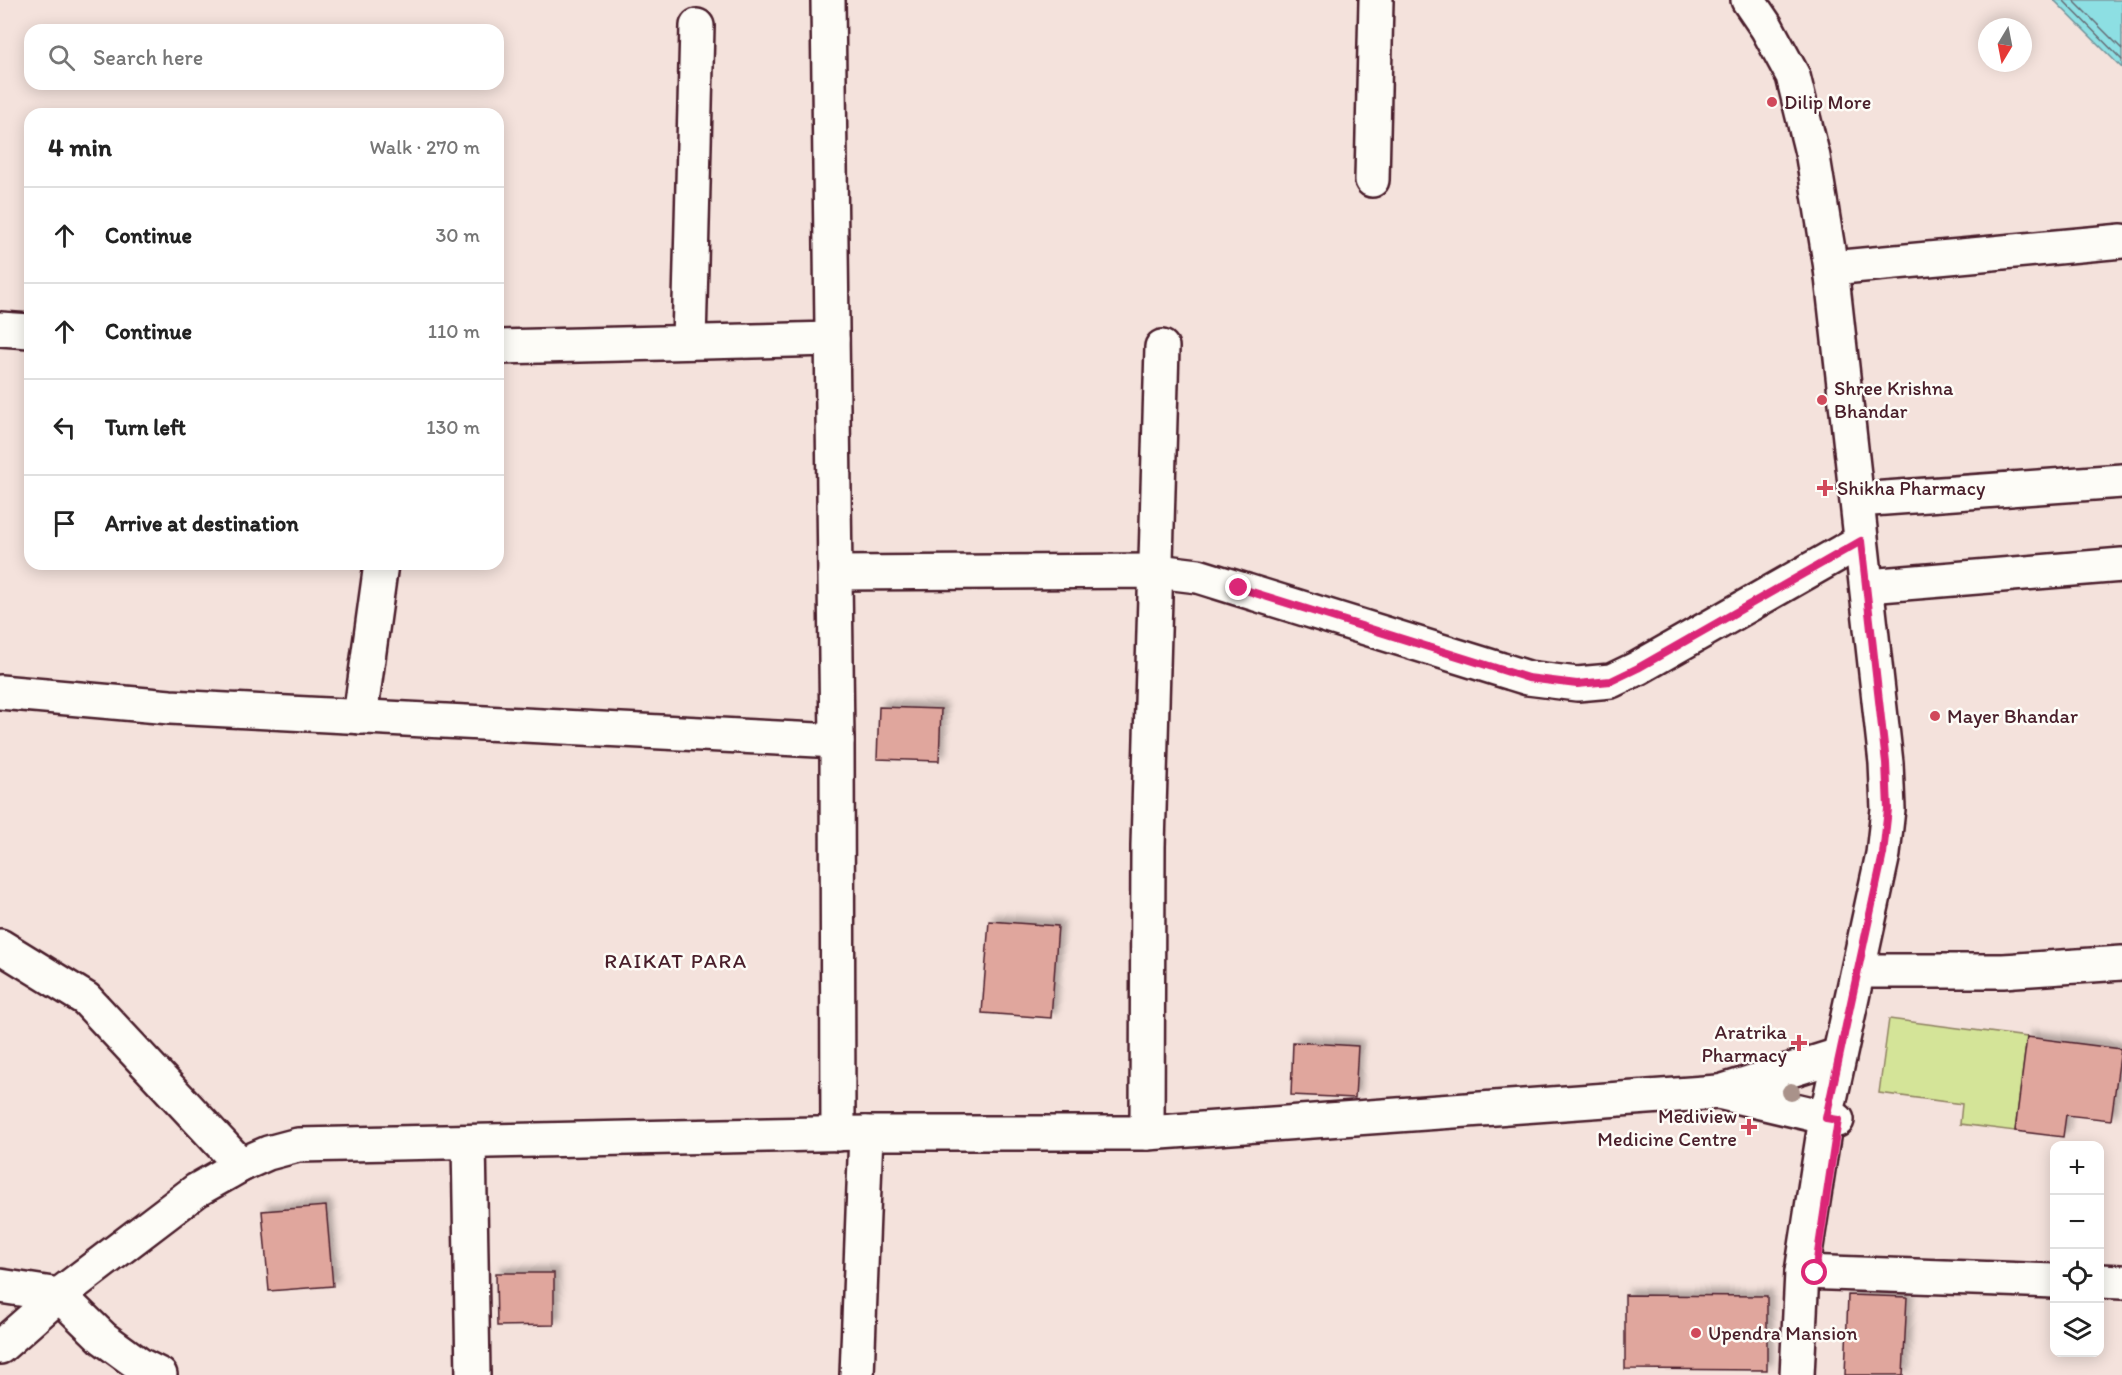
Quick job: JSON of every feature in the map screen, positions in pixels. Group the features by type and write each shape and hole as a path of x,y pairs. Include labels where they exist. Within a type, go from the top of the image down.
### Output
{"street":[{"path":"828,0 837,741 852,1134 857,1375"},
{"path":"1372,180 1376,0"},
{"path":"1748,0 1767,28 1793,76 1803,109 1839,267 1871,499 1898,755 1900,810 1893,861 1869,971 1832,1119"},
{"path":"1770,0 1797,47 1808,72 1827,153 1839,267 1861,541 1886,763 1888,809 1883,854 1839,1054 1797,1375"},
{"path":"689,342 697,26"},
{"path":"1839,267 2122,241"},
{"path":"0,328 24,330"},
{"path":"504,347 832,339"},
{"path":"1147,1133 1148,846 1162,347"},
{"path":"1871,499 2122,481"},
{"path":"835,573 1157,571 1198,576 1528,678 1577,684 1611,681 1638,668 1861,541"},
{"path":"1880,585 2122,565"},
{"path":"360,717 380,570"},
{"path":"0,692 170,707 837,741"},
{"path":"0,945 86,999 241,1165"},
{"path":"1869,971 2003,971 2122,963"},
{"path":"0,1347 59,1295 197,1191 241,1165 268,1153 298,1145 852,1134 1147,1133 1718,1092 1839,1054"},
{"path":"1718,1092 1832,1119"},
{"path":"469,1142 473,1375"},
{"path":"1809,1273 2050,1281"},
{"path":"1809,1273 1811,1375"},
{"path":"2104,1281 2122,1282"},
{"path":"0,1286 59,1295 103,1338 140,1365 160,1375"}],"green space":[{"path":"1889,1019 2027,1037 2015,1131 1960,1124 1962,1104 1879,1093"}],"water":[{"path":"2054,0 2122,0 2122,68"}],"building":[{"path":"879,707 941,709 939,761 877,759"},
{"path":"989,921 1058,926 1051,1018 982,1013"},
{"path":"2027,1037 2121,1049 2111,1120 2066,1115 2063,1137 2015,1131"},
{"path":"1293,1042 1358,1046 1355,1098 1291,1095"},
{"path":"326,1206 333,1286 269,1291 262,1211"},
{"path":"496,1273 554,1273 554,1325 497,1326"},
{"name":"Upendra Mansion","path":"1625,1295 1767,1296 1767,1370 1625,1369"},
{"path":"1848,1295 1907,1297 1903,1375 1845,1375"}],"place":[{"name":"Dilip More","path":"1772,102"},
{"name":"Shree Krishna Bhandar","path":"1822,400"},
{"name":"Shikha Pharmacy","path":"1825,488"},
{"name":"Mayer Bhandar","path":"1935,716"},
{"name":"Aratrika Pharmacy","path":"1799,1043"},
{"name":"Mediview Medicine Centre","path":"1749,1127"},
{"name":"Upendra Mansion","path":"1696,1333"}],"district":[{"name":"RAIKAT PARA","path":"676,961"}],"route":[{"path":"1239,588 1528,678 1577,684 1611,681 1638,668 1861,541 1886,763 1888,809 1883,854 1826,1118 1838,1120 1815,1273"}]}
